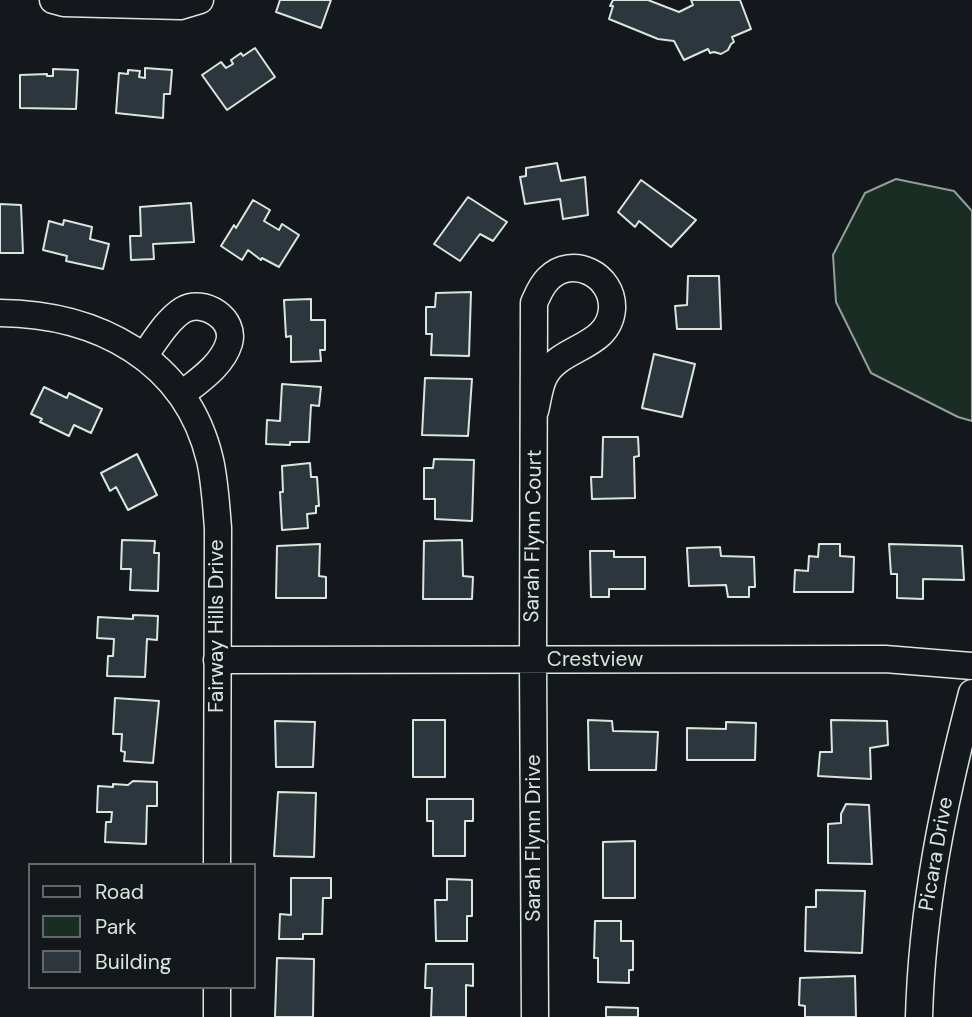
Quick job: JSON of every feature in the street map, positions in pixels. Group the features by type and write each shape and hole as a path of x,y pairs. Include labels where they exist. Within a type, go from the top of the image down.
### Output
{"street":[{"path":"53,0 64,3 180,6 200,0"},
{"name":"Sarah Flynn Court","path":"533,660 534,303 549,278 560,271 577,268 593,272 603,281 610,295 612,311 606,326 598,338 561,357 545,374 535,411"},
{"path":"144,356 184,309 199,305 226,321 230,328 229,343 221,360 181,395"},
{"name":"Fairway Hills Drive","path":"0,313 44,316 75,323 130,345 163,373 181,395 200,431 216,493 218,528 217,863"},
{"name":"Crestview","path":"217,660 885,659 972,666"},
{"name":"Sarah Flynn Drive","path":"533,660 535,1017"},
{"name":"Picara Drive","path":"919,1017 923,942 931,876 946,799 972,693"},
{"path":"216,1017 217,989"}],"green space":[{"path":"896,179 954,191 972,211 972,421 958,417 871,373 836,302 833,255 865,193"}],"building":[{"path":"280,0 331,0 321,28 276,12"},
{"path":"613,0 648,0 679,12 693,5 691,0 740,0 751,29 732,37 734,42 721,54 710,53 708,49 684,60 674,41 658,39 609,19"},
{"path":"255,48 275,77 227,110 202,75 221,62 226,68 233,64 231,60 241,53 243,56"},
{"path":"145,68 172,70 170,94 164,94 163,118 116,113 119,73 128,74 128,70 140,71 139,77 145,78"},
{"path":"53,69 78,70 76,109 20,108 20,75 53,76"},
{"path":"557,163 561,181 585,177 588,215 563,219 560,199 525,204 520,177 526,176 526,168"},
{"path":"641,180 696,220 671,247 639,221 635,227 618,212"},
{"path":"468,197 507,222 493,241 480,234 460,261 434,244"},
{"path":"253,200 270,210 264,221 279,230 282,224 299,235 279,267 262,258 261,260 248,250 242,260 221,246"},
{"path":"191,203 194,242 153,244 154,259 131,260 130,236 141,236 140,207"},
{"path":"0,204 21,205 23,253 0,253"},
{"path":"64,220 92,227 90,239 109,244 103,269 66,261 67,256 43,250 49,221 63,225"},
{"path":"688,276 719,276 721,329 677,329 675,306 687,305"},
{"path":"471,292 469,356 431,355 432,334 426,334 426,307 435,307 436,293"},
{"path":"311,299 311,320 325,320 325,350 320,350 321,361 291,362 291,336 286,337 284,300"},
{"path":"654,354 695,364 682,417 642,408"},
{"path":"425,378 472,379 468,436 422,435"},
{"path":"282,384 321,387 319,406 311,405 309,442 290,442 290,445 266,444 267,420 280,421"},
{"path":"44,387 67,398 69,393 102,409 91,433 74,425 69,436 40,422 42,419 31,414"},
{"path":"603,437 638,437 639,456 634,457 635,498 592,499 591,477 602,477"},
{"path":"137,454 157,495 128,510 116,487 110,491 101,473"},
{"path":"434,459 474,460 472,521 435,519 435,499 424,499 424,468 433,468"},
{"path":"310,463 311,477 317,477 319,506 316,506 316,513 307,514 308,528 282,530 282,466"},
{"path":"122,540 155,541 154,553 159,553 158,591 130,590 131,569 121,569"},
{"path":"462,540 463,576 473,577 472,599 423,599 424,541"},
{"path":"320,544 319,576 326,577 326,598 276,598 277,546"},
{"path":"819,544 840,544 840,556 854,557 853,592 794,592 795,570 808,571 809,556 818,557"},
{"path":"889,544 962,546 964,580 923,579 923,599 897,598 897,574 891,574"},
{"path":"720,547 721,556 754,557 755,587 749,587 749,597 728,597 726,585 689,586 687,548"},
{"path":"590,551 614,551 614,557 645,557 645,589 609,589 609,597 591,597"},
{"path":"133,615 158,616 157,640 147,639 145,677 107,676 108,656 113,656 114,639 97,638 98,617 133,619"},
{"path":"115,698 159,701 153,763 124,761 125,752 121,751 122,734 113,734"},
{"path":"413,720 445,720 445,777 413,777"},
{"path":"588,720 612,721 613,731 658,732 656,770 589,770"},
{"path":"831,720 887,721 888,745 870,748 871,779 818,776 820,752 832,752"},
{"path":"275,721 315,722 313,767 276,767"},
{"path":"726,722 756,723 755,760 687,760 687,728 726,729"},
{"path":"133,781 157,782 157,806 147,806 146,844 105,842 106,822 111,822 112,812 97,812 98,786 128,785"},
{"path":"278,792 316,793 314,857 274,856"},
{"path":"427,799 473,799 473,821 465,821 465,856 433,856 433,821 427,821"},
{"path":"846,804 869,805 872,864 828,863 828,824 841,823 841,814"},
{"path":"635,841 635,898 603,898 603,842"},
{"path":"291,878 331,878 331,898 323,898 322,934 303,934 303,939 279,939 280,914 291,915"},
{"path":"447,879 472,880 472,916 467,916 467,941 436,941 435,900 447,900"},
{"path":"816,890 865,891 862,953 805,951 806,907 816,907"},
{"path":"595,921 621,921 621,941 633,941 633,970 629,970 629,983 598,982 598,958 594,958"},
{"path":"277,958 314,959 313,1017 275,1017"},
{"path":"426,964 473,964 473,986 466,985 466,1017 431,1017 432,988 425,988"},
{"path":"855,976 856,1017 805,1017 805,1006 799,1005 800,978"},
{"path":"606,1007 638,1008 638,1017 606,1017"}]}
